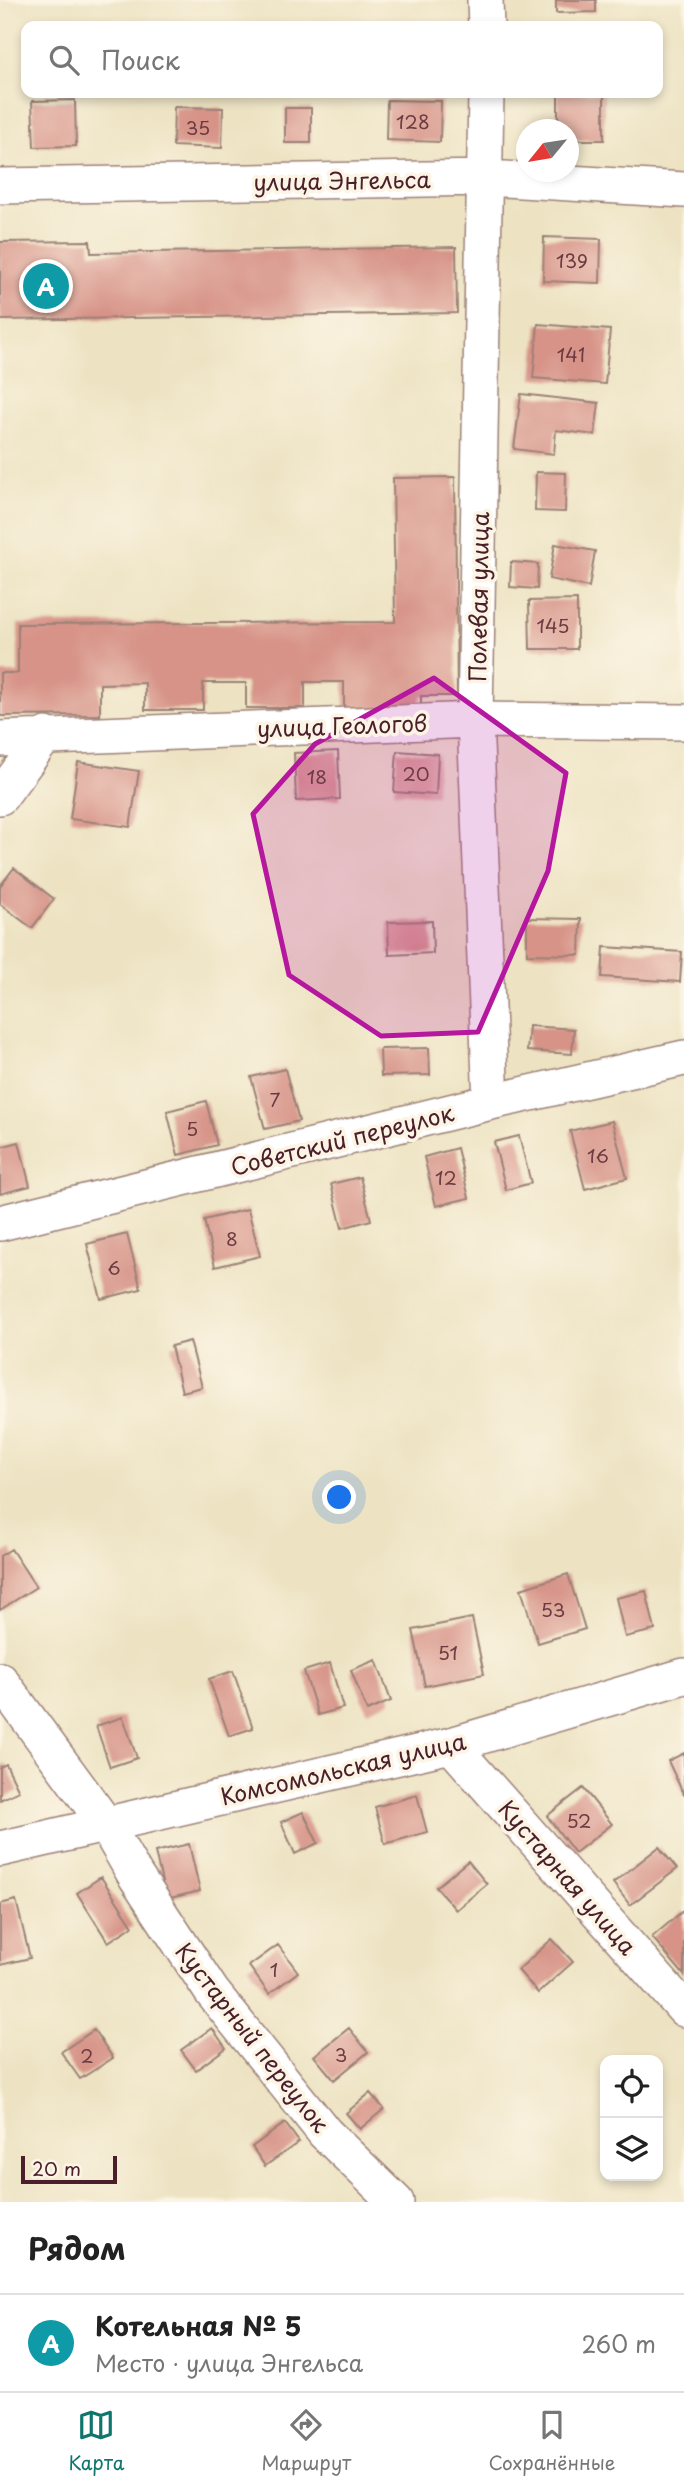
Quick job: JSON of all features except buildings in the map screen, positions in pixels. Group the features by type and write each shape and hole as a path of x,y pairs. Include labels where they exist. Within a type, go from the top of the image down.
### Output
{"street":[{"path":"485,0 486,21"},
{"name":"Полевая улица","path":"486,98 487,178 475,720 491,1102"},
{"name":"улица Энгельса","path":"0,186 487,178 684,190"},
{"name":"улица Геологов","path":"0,739 46,735 475,720 684,722"},
{"path":"0,797 46,735"},
{"name":"Советский переулок","path":"0,1223 491,1102 684,1058"},
{"name":"Комсомольская улица","path":"0,1849 451,1745 684,1676"},
{"path":"0,1680 105,1823"},
{"name":"Кустарная улица","path":"451,1745 684,2009"},
{"name":"Кустарный переулок","path":"105,1823 135,1875 212,1992 325,2133 396,2202"}],"highlighted area":[{"path":"434,678 566,773 548,871 478,1032 381,1036 289,975 253,814 315,744"}],"place":[{"name":"Котельная № 5","path":"46,286"}]}
